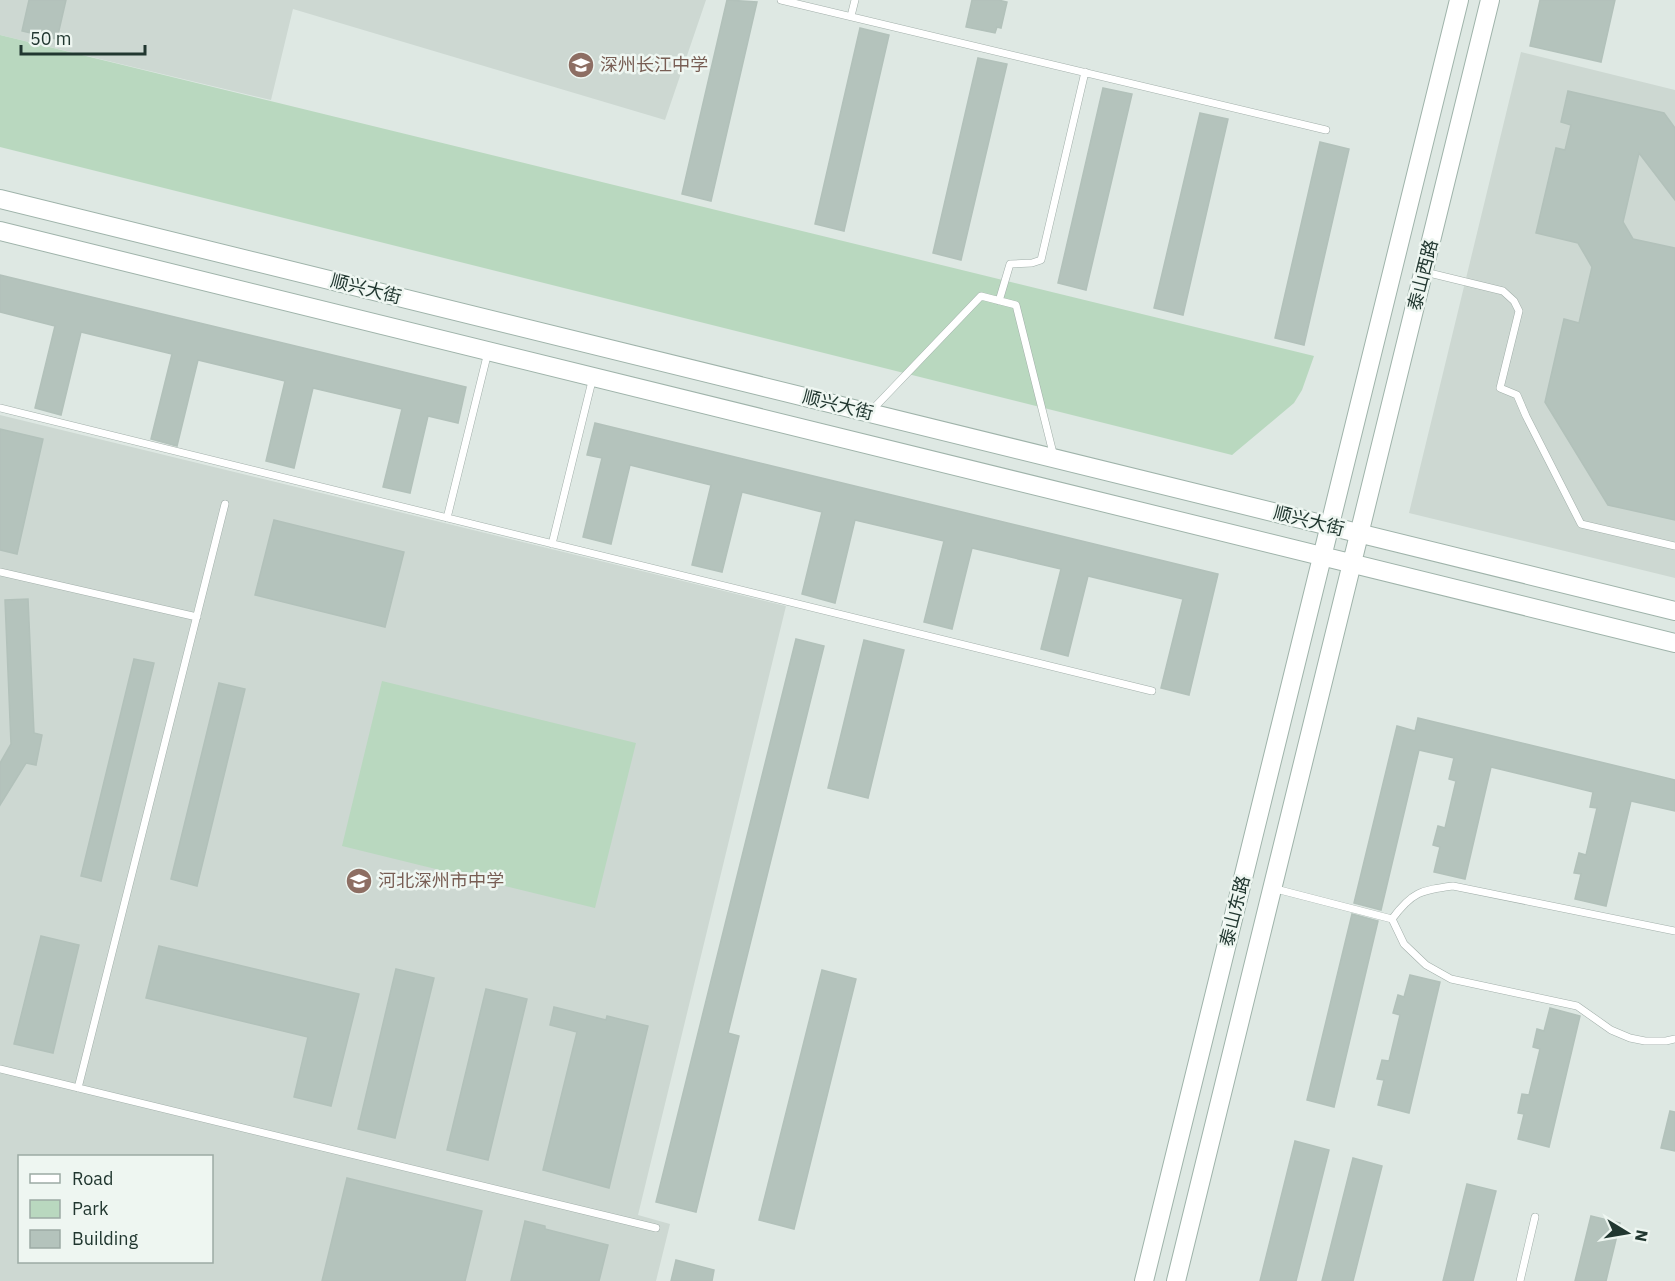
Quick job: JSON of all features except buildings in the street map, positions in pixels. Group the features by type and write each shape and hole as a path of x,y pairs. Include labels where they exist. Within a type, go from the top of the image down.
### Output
{"main road":[{"name":"泰山西路","path":"1326,541 1459,0"},
{"name":"泰山西路","path":"1356,549 1490,0"},
{"name":"顺兴大街","path":"0,199 1055,459 1675,643"},
{"name":"顺兴大街","path":"0,231 593,377 1356,549 1675,611"},
{"name":"泰山东路","path":"1144,1281 1326,541"},
{"name":"泰山东路","path":"1176,1281 1356,549"}],"lane":[{"path":"781,0 1326,130"},
{"path":"851,16 855,0"},
{"path":"999,301 1010,264 1032,263 1041,260 1085,72"},
{"path":"1424,272 1503,291 1514,302 1519,311 1500,388 1517,395 1581,524 1675,546"},
{"path":"869,413 981,296 1016,305 1055,459"},
{"path":"447,518 488,351"},
{"path":"552,544 593,377"},
{"path":"0,408 1152,691"},
{"path":"78,1088 225,504"},
{"path":"0,572 197,617"},
{"path":"1392,919 1404,902 1416,894 1453,886 1675,931"},
{"path":"1272,888 1392,919 1404,944 1426,965 1450,979 1577,1006 1611,1030 1630,1038 1645,1041 1675,1039"},
{"path":"0,1069 656,1228"},
{"path":"1520,1281 1535,1217"}],"shaded area":[{"path":"0,0 706,0 665,120 293,9 271,100 0,35"},
{"path":"1521,52 1675,90 1675,578 1409,513"},
{"name":"河北深州市中学","path":"0,415 786,606 638,1215 670,1224 656,1281 0,1281"}],"green space":[{"path":"0,35 1314,356 1302,390 1294,403 1232,455 0,147"},
{"path":"382,681 636,743 595,908 342,846"}],"place":[{"name":"深州长江中学","path":"581,65"},
{"name":"河北深州市中学","path":"359,881"}]}
